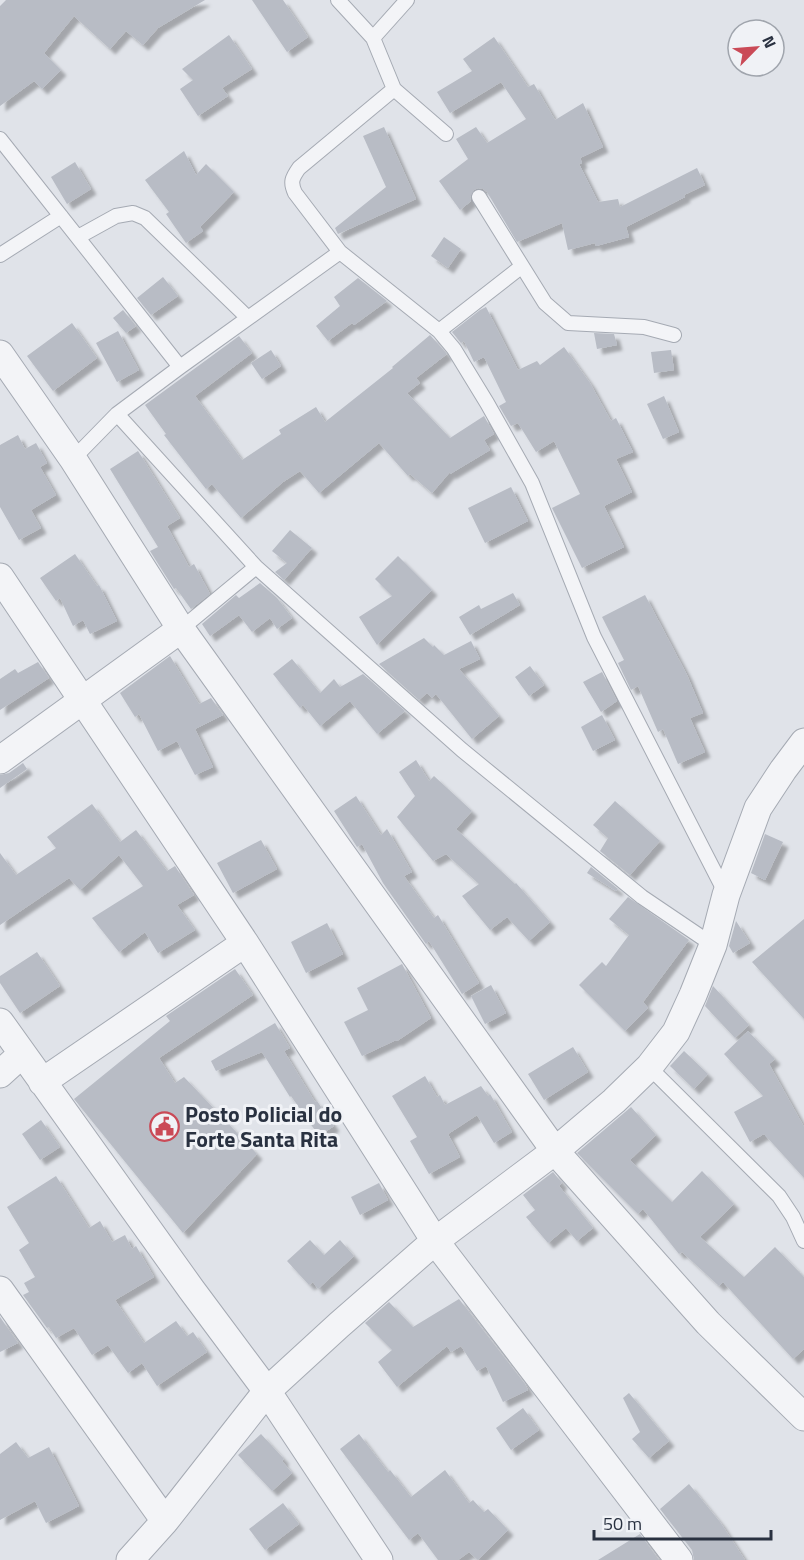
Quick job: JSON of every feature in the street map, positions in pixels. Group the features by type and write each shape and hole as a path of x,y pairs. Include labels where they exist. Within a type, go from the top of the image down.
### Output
{"street":[{"path":"0,354 73,459 181,629 555,1151 708,1323 804,1417"},
{"path":"0,577 245,943 435,1241 679,1560"},
{"path":"0,760 181,629"},
{"path":"130,1560 165,1521 267,1391 435,1241 555,1151 614,1101 649,1067 676,1032 693,995 758,808 804,742"},
{"path":"42,1082 245,943"},
{"path":"0,1022 267,1391 379,1560"},
{"path":"0,1074 22,1054"},
{"path":"0,1290 165,1521"}],"lane":[{"path":"339,0 373,38 394,89 446,134"},
{"path":"373,38 407,0"},
{"path":"394,89 299,168 291,184 295,193 340,252 439,331 454,349 532,483 594,637 726,895"},
{"path":"0,139 180,367"},
{"path":"479,197 545,303 568,323 644,327 674,335"},
{"path":"78,237 116,216 133,213 145,218 248,318"},
{"path":"0,255 61,216"},
{"path":"73,459 117,414 340,252"},
{"path":"439,331 521,267"},
{"path":"117,414 256,567 462,750 642,897 712,945"},
{"path":"181,629 256,567"},
{"path":"649,1067 779,1196 793,1217 804,1241"}],"building":[{"path":"6,0 205,0 158,28 143,45 126,31 110,49 74,16 44,53 61,70 42,89 34,81 0,106 0,6"},
{"path":"252,0 283,0 308,37 287,52"},
{"path":"229,35 252,69 222,88 228,96 198,116 180,89 193,80 182,69"},
{"path":"494,37 528,87 534,84 555,120 583,103 603,147 580,158 582,163 579,164 598,202 618,199 620,207 697,168 705,185 626,227 629,237 596,246 595,243 568,250 562,223 517,242 483,189 474,190 470,197 471,201 460,210 439,181 468,159 456,139 476,127 487,143 526,119 501,82 450,113 437,92 472,71 463,59"},
{"path":"384,127 416,199 338,234 335,228 386,187 363,136"},
{"path":"184,151 196,175 206,164 234,192 200,227 203,231 186,243 166,214 169,212 145,180"},
{"path":"75,162 91,189 67,204 51,177"},
{"path":"444,237 461,249 448,268 431,256"},
{"path":"163,277 178,296 151,315 137,298"},
{"path":"358,278 387,301 328,341 316,326 340,306 334,297"},
{"path":"486,307 518,370 537,361 540,365 564,347 590,383 611,421 616,418 633,452 616,459 632,492 604,506 624,547 582,568 552,508 580,494 554,441 536,452 518,423 511,426 499,406 506,402 484,357 474,362 464,341 461,343 452,332"},
{"path":"123,310 136,326 126,333 113,318"},
{"path":"72,323 97,358 53,391 27,356"},
{"path":"118,331 139,370 117,382 96,343"},
{"path":"594,333 614,334 617,345 597,349"},
{"path":"430,335 447,354 416,378 420,383 407,393 450,438 484,416 494,434 484,440 490,450 450,474 450,472 432,493 410,474 408,476 379,443 319,493 300,471 283,482 241,518 212,484 206,489 164,435 166,434 145,405 239,336 252,353 195,396 242,460 281,434 279,430 316,407 325,422 393,368"},
{"path":"271,350 281,366 262,379 251,363"},
{"path":"671,350 674,370 654,373 651,352"},
{"path":"664,396 679,432 663,439 647,404"},
{"path":"18,435 25,449 36,443 47,463 40,467 56,495 31,510 41,528 19,540 0,507 0,445"},
{"path":"138,451 180,518 167,526 189,567 194,564 210,594 191,609 176,588 174,589 150,551 158,547 110,469"},
{"path":"511,487 528,521 485,543 468,508"},
{"path":"290,530 312,548 284,580 275,572 287,563 272,551"},
{"path":"75,554 97,586 99,585 117,621 90,634 83,620 73,626 60,598 56,601 40,578"},
{"path":"398,556 432,590 377,645 359,617 392,596 375,579"},
{"path":"260,583 277,598 292,618 277,629 270,618 252,632 239,615 210,636 202,624 236,595 239,598"},
{"path":"513,593 520,605 470,635 459,617 479,605 481,609"},
{"path":"645,595 687,675 703,713 690,718 705,752 678,764 663,729 658,732 638,686 631,690 618,663 624,660 602,617"},
{"path":"424,638 444,655 471,641 480,659 459,669 499,716 472,739 436,694 432,698 427,693 419,700 379,664"},
{"path":"170,656 199,704 211,698 223,715 195,729 213,767 195,775 177,741 158,751 139,714 135,717 120,693"},
{"path":"292,659 320,693 334,679 340,687 363,674 405,711 377,734 350,701 320,726 303,705 300,708 273,674"},
{"path":"38,662 49,678 0,710 0,679 15,669 18,673"},
{"path":"530,666 544,685 529,696 515,677"},
{"path":"602,672 617,701 601,712 583,682"},
{"path":"602,715 615,740 593,751 581,727"},
{"path":"416,760 429,781 434,776 472,811 456,829 516,883 550,922 529,941 507,917 490,930 462,896 479,884 446,854 433,861 397,817 415,796 399,772"},
{"path":"23,763 27,769 0,788 0,775 9,773"},
{"path":"356,796 381,835 387,829 412,872 404,876 434,918 438,915 479,983 462,994 429,941 426,944 383,883 362,844 357,847 334,811"},
{"path":"615,801 660,841 630,875 600,851 608,838 593,825"},
{"path":"92,804 120,842 136,830 167,871 175,866 194,895 177,905 195,930 158,953 145,932 119,952 92,918 143,886 119,855 80,890 69,878 0,925 0,853 16,875 56,848 47,837"},
{"path":"765,834 783,842 765,880 751,873"},
{"path":"261,840 277,869 233,893 217,863"},
{"path":"591,867 618,889 616,891 587,873"},
{"path":"628,897 689,940 643,1002 648,1008 625,1031 579,985 602,962 606,966 629,935 609,919"},
{"path":"804,919 804,1019 752,962"},
{"path":"736,921 750,943 733,953 729,946"},
{"path":"327,923 343,954 306,973 291,942"},
{"path":"37,952 60,986 20,1013 0,983 0,976"},
{"path":"402,964 431,1018 397,1041 362,1056 344,1022 368,1010 357,988"},
{"name":"Posto Policial do Forte Santa Rita","path":"235,969 253,995 159,1058 175,1083 184,1077 257,1154 183,1233 74,1099 170,1021 166,1016"},
{"path":"491,985 506,1013 485,1024 471,996"},
{"path":"713,986 749,1025 735,1038 705,1006"},
{"path":"275,1023 290,1048 284,1051 315,1102 317,1101 334,1126 319,1136 290,1097 262,1052 216,1071 211,1061"},
{"path":"748,1031 775,1059 769,1064 804,1127 804,1178 764,1134 750,1142 734,1112 763,1096 724,1054"},
{"path":"573,1047 588,1072 544,1100 528,1074"},
{"path":"684,1051 708,1074 694,1089 670,1066"},
{"path":"425,1076 437,1097 440,1095 445,1105 481,1086 488,1096 490,1094 512,1132 494,1143 477,1115 448,1134 460,1157 429,1174 410,1141 417,1137 392,1096"},
{"path":"631,1107 656,1135 630,1160 672,1202 702,1171 734,1204 700,1237 744,1277 775,1247 804,1277 804,1349 793,1359 723,1282 719,1286 682,1252 679,1254 643,1209 638,1214 577,1153"},
{"path":"41,1120 60,1147 40,1160 22,1134"},
{"path":"553,1172 562,1183 559,1186 593,1228 577,1241 566,1228 548,1243 526,1217 535,1210 523,1195"},
{"path":"56,1176 89,1228 100,1221 112,1242 125,1235 132,1249 136,1246 154,1277 115,1300 144,1343 176,1321 187,1336 193,1332 207,1352 157,1386 142,1363 128,1373 108,1345 92,1355 74,1328 56,1338 23,1295 29,1292 24,1283 35,1277 19,1250 29,1243 7,1207"},
{"path":"379,1183 388,1200 360,1215 351,1197"},
{"path":"310,1240 324,1255 340,1240 354,1256 318,1289 313,1282 309,1285 287,1261"},
{"path":"459,1299 528,1390 503,1402 486,1366 477,1371 461,1346 451,1352 447,1346 397,1387 378,1362 392,1350 365,1323 389,1302 413,1327"},
{"path":"0,1317 18,1343 0,1352"},
{"path":"629,1393 669,1441 649,1458 632,1439 640,1432 623,1398"},
{"path":"523,1408 539,1430 511,1450 496,1428"},
{"path":"261,1434 284,1459 282,1461 292,1473 272,1491 238,1455"},
{"path":"359,1434 388,1472 390,1470 411,1497 445,1470 469,1503 473,1500 484,1512 488,1509 508,1530 478,1560 469,1552 458,1560 438,1560 418,1533 409,1540 340,1449"},
{"path":"16,1442 28,1458 49,1447 79,1506 46,1523 35,1501 0,1520 0,1454"},
{"path":"689,1484 720,1522 745,1560 694,1560 692,1550 660,1509"},
{"path":"283,1503 299,1524 265,1550 249,1529"},
{"path":"640,1534 659,1560 598,1560"}],"place":[{"name":"Posto Policial do Forte Santa Rita","path":"164,1127"}]}
